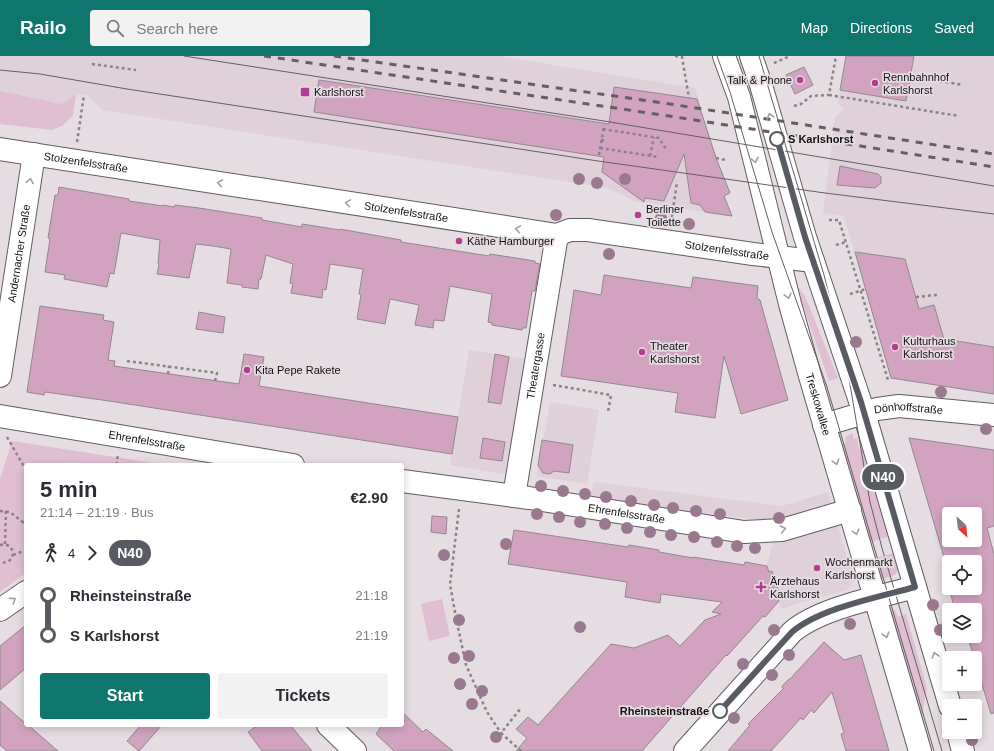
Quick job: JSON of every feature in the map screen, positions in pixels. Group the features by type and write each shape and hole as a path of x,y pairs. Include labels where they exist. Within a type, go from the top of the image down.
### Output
{"street":[{"name":"Treskowallee","path":"724,56 739,98 779,258 824,425 920,751"},
{"path":"751,56 813,261 864,413 948,699"},
{"name":"Stolzenfelsstraße","path":"0,149 557,235 570,230 588,230 779,258 813,261"},
{"name":"Andernacher Straße","path":"0,376 34,154"},
{"name":"Theatergasse","path":"514,496 557,235"},
{"name":"Dönhoffstraße","path":"824,425 864,413 899,406 994,415"},
{"name":"Ehrenfelsstraße","path":"2,424 201,457 270,463"},
{"name":"Ehrenfelsstraße","path":"404,481 514,496 744,532 782,530 850,510"},
{"path":"685,751 800,624 821,615 915,587"},
{"path":"0,610 24,593"},
{"path":"330,727 355,751"},
{"path":"960,739 964,751"}],"path":[{"path":"675,56 682,57 689,98"},
{"path":"775,62 790,56"},
{"path":"829,95 836,56"},
{"path":"92,64 136,70"},
{"path":"910,76 963,85"},
{"path":"76,148 84,95"},
{"path":"794,106 801,104 811,96 829,95 959,116"},
{"path":"599,155 604,125"},
{"path":"603,129 659,138 666,149"},
{"path":"650,156 654,137"},
{"path":"601,140 607,140"},
{"path":"600,148 658,158"},
{"path":"716,158 726,160"},
{"path":"671,227 677,182"},
{"path":"829,220 839,220 888,380"},
{"path":"836,245 846,242"},
{"path":"850,294 866,289"},
{"path":"916,297 937,295"},
{"path":"127,361 217,373 215,381"},
{"path":"168,374 169,366"},
{"path":"552,385 611,395 608,412"},
{"path":"2,424 24,466"},
{"path":"462,489 450,584 466,665 487,712 501,734 521,751"},
{"path":"0,510 10,512 24,521"},
{"path":"5,544 6,511"},
{"path":"0,545 5,544 12,548 12,556 9,561 4,563 0,562"},
{"path":"12,556 24,551"},
{"path":"501,734 521,708"}],"shaded area":[{"path":"0,56 498,56 695,88 719,166 730,193 724,196 730,216 634,201 608,188 102,110 87,95 76,94 63,104 0,91"},
{"path":"847,56 994,56 994,394 891,378 844,216 823,213 835,117 844,109 838,104"},
{"path":"0,91 62,104 76,94 73,116 62,126 52,130 0,124"},
{"path":"797,288 799,288 805,296 838,378 829,381"},
{"path":"469,350 525,359 507,472 503,474 450,465"},
{"path":"550,402 599,410 587,484 537,476 542,440 546,429"},
{"path":"853,433 853,439 857,438 859,449 863,449 865,458 868,457 891,536 870,542 841,448 842,444 846,443 845,437"},
{"path":"12,441 153,463 24,463 24,574 0,592 0,479"},
{"path":"594,482 782,506 828,492 854,581 847,590 782,609 776,594 779,592 772,572 769,572 767,566 778,522 590,499"},
{"path":"896,552 898,565 897,572 895,575 879,580 873,559"},
{"path":"442,599 450,636 429,641 421,604"},
{"path":"895,610 898,617 906,614 927,688 921,722 888,612"}],"building":[{"name":"Rennbahnhof Karlshorst","path":"846,56 914,56 906,101 840,90"},
{"name":"Talk & Phone","path":"804,67 813,85 795,94 786,75"},
{"path":"319,80 609,124 614,87 697,99 716,158 730,193 724,196 732,216 705,212 700,205 691,203 684,154 664,201 645,198 644,202 602,172 604,157 314,112"},
{"path":"840,166 878,174 881,177 881,183 875,188 837,185"},
{"path":"59,187 129,199 129,201 163,206 174,207 175,205 199,208 262,218 262,220 302,227 302,224 340,229 401,240 401,242 489,256 490,254 535,261 535,263 540,264 535,291 532,291 526,328 522,328 522,330 492,325 492,323 488,322 492,294 450,286 444,321 434,320 433,328 415,325 419,305 390,299 385,324 357,319 363,269 330,264 326,290 323,289 322,298 291,293 293,284 290,283 293,264 266,255 261,279 259,279 258,289 242,287 242,285 227,283 231,249 213,246 196,244 189,278 157,274 159,265 160,240 121,233 114,274 110,273 107,287 64,279 65,275 45,272 50,239 48,238 55,195 58,195"},
{"path":"855,252 905,259 919,309 934,305 944,339 994,347 994,394 891,378"},
{"name":"Theater Karlshorst","path":"604,275 691,288 693,277 758,286 757,298 760,300 788,400 741,414 724,356 715,418 675,412 678,393 561,376 574,290 601,295"},
{"path":"40,306 104,315 103,320 114,322 108,360 115,361 114,366 239,384 244,354 264,357 259,386 458,417 452,454 109,401 45,392 44,395 27,392"},
{"path":"199,312 225,317 223,333 196,329"},
{"path":"495,354 509,357 501,404 488,402"},
{"path":"483,438 505,442 502,461 480,458"},
{"path":"909,438 994,450 994,526 987,528 994,554 994,713 991,714 982,684 982,651 972,651 970,643 982,643 982,603 953,603 951,595 982,595 982,555 943,555"},
{"path":"542,440 573,445 569,473 554,471 550,474 543,473 538,465"},
{"path":"432,516 447,517 446,534 431,532"},
{"path":"514,530 628,547 629,545 693,558 744,565 745,562 767,566 769,572 772,571 779,593 776,594 779,601 765,617 763,616 727,656 726,655 642,751 516,751 527,738 516,729 528,717 538,725 611,644 634,648 668,635 680,646 705,620 721,614 712,612 722,602 661,594 660,603 625,597 627,582 508,564"},
{"path":"24,627 24,670 0,690 0,646"},
{"path":"824,642 844,660 861,655 889,751 846,751 841,734 844,733 832,692 814,713 811,710 803,720 801,718 771,751 728,751 750,725 748,724 783,689 782,686"},
{"path":"0,701 24,722 24,727 30,727 58,751 7,751 0,745"},
{"path":"404,714 423,732 426,729 453,751 394,751 376,734 381,727 404,727"},
{"path":"139,727 160,727 139,751 127,741"},
{"path":"255,727 292,727 312,751 262,751 248,732"}],"tram line":[{"path":"184,56 604,121 994,186"},
{"path":"717,56 730,92 772,232 827,387 934,751"},
{"path":"759,56 824,275 847,367 870,502 882,548 942,751"},
{"path":"0,70 40,74 127,89 598,161 825,193 994,214"}],"railway":[{"path":"264,56 669,116 994,167"},
{"path":"334,56 670,104 994,154"}],"bus line":[{"name":"N40","path":"720,711 800,624 815,617 853,604 915,587 861,402 805,237 777,139"}],"place":[{"name":"Talk & Phone","path":"800,80"},
{"name":"Rennbahnhof Karlshorst","path":"875,83"},
{"name":"Karlshorst","path":"305,92"},
{"name":"S Karlshorst","path":"777,139"},
{"name":"Berliner Toilette","path":"638,215"},
{"name":"Käthe Hamburger","path":"459,241"},
{"name":"Kulturhaus Karlshorst","path":"895,347"},
{"name":"Theater Karlshorst","path":"642,352"},
{"name":"Kita Pepe Rakete","path":"247,370"},
{"name":"Wochenmarkt Karlshorst","path":"817,568"},
{"name":"Ärztehaus Karlshorst","path":"761,587"},
{"name":"Rheinsteinstraße","path":"720,711"}]}
